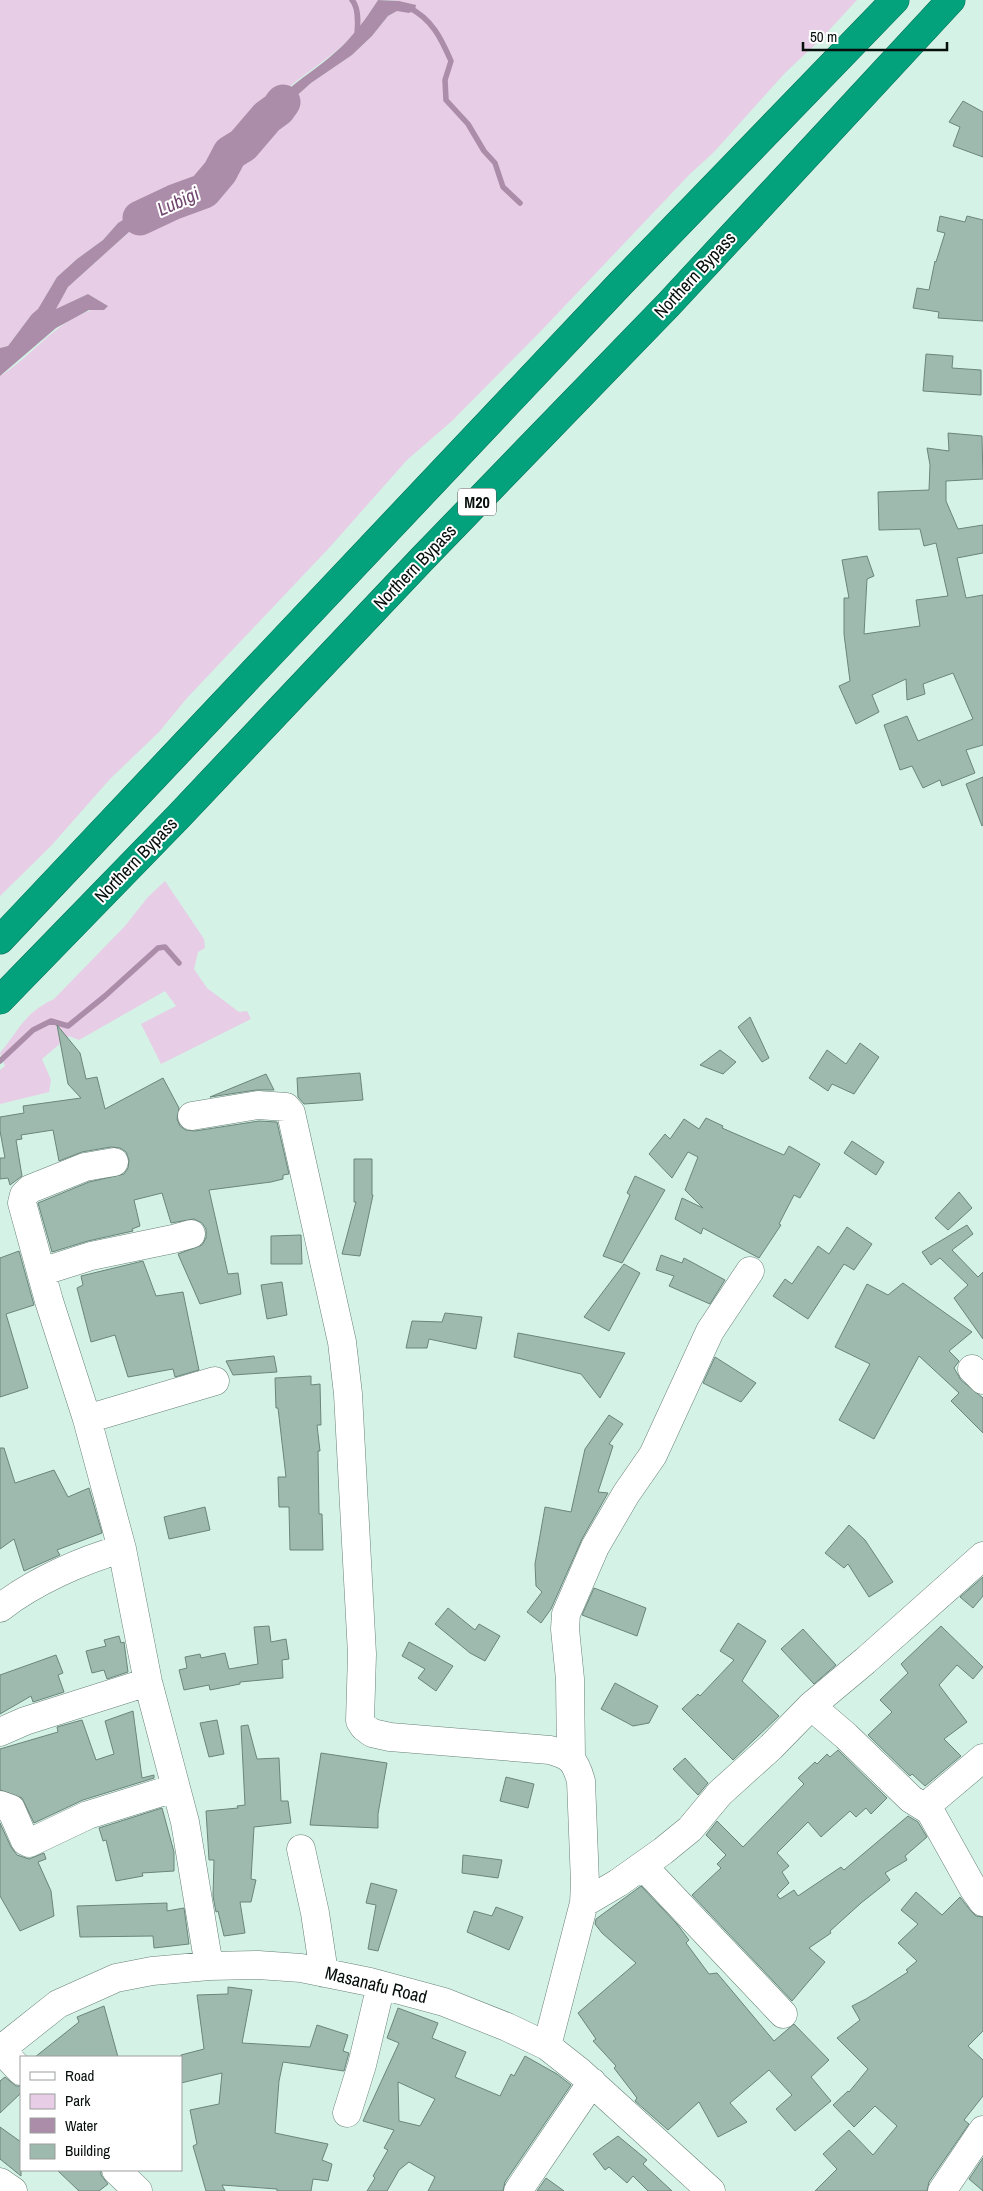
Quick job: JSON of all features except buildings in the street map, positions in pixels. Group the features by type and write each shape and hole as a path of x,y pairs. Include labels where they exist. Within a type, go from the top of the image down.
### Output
{"highway":[{"name":"M20","path":"0,940 600,305 895,0"},
{"name":"Northern Bypass","path":"0,1000 179,816 422,559 669,304 951,0"}],"street":[{"path":"192,1116 246,1106 270,1104 286,1107 291,1113 342,1342 354,1465 362,1654 359,1713 364,1727 372,1733 390,1737 527,1747 562,1754 571,1758 578,1767 581,1781 585,1883 584,1904 547,2046"},
{"path":"114,1162 100,1163 78,1170 30,1189 24,1195 24,1213 87,1419 122,1549 148,1682 189,1840 210,1966"},
{"path":"41,1272 91,1256 192,1234"},
{"path":"571,1758 570,1679 565,1629 566,1614 594,1546 653,1455 710,1331 750,1271"},
{"path":"87,1419 215,1381"},
{"path":"4,1595 122,1549"},
{"path":"584,1904 643,1866 690,1829 720,1793 771,1747 811,1706 865,1661 983,1556"},
{"path":"0,1732 25,1720 148,1682"},
{"path":"811,1706 846,1736 911,1799 930,1811 973,1888 983,1902"},
{"path":"925,1807 983,1758"},
{"path":"0,1805 12,1809 25,1841 29,1843 88,1815 175,1788"},
{"path":"301,1849 315,1913 324,1973"},
{"path":"643,1866 782,2014"},
{"name":"Masanafu Road","path":"0,2049 58,2004 116,1978 152,1971 210,1966 258,1965 301,1968 381,1985 444,2002 507,2026 547,2046 592,2082 712,2191"},
{"path":"347,2113 362,2065 381,1985"},
{"path":"0,2049 20,2070"},
{"path":"518,2191 592,2082"},
{"path":"942,2191 983,2130"},
{"path":"117,2171 138,2191"},
{"path":"0,2182 13,2191"}],"green space":[{"path":"0,0 378,0 348,40 294,83 268,107 253,135 311,83 352,55 372,36 388,16 397,11 399,1 386,0 857,0 820,40 785,73 714,152 689,175 540,332 453,420 407,460 329,548 187,698 159,732 110,779 50,847 0,896 0,376 75,317 108,306 88,294 55,310 68,287 129,232 172,214 166,195 118,223 103,240 57,277 38,310 32,314 8,346 0,348"},
{"path":"165,881 204,939 205,948 198,952 194,969 207,988 239,1012 247,1011 251,1019 161,1064 141,1024 176,1006 165,991 79,1040 69,1036 42,1059 51,1080 49,1092 0,1104 0,1070 5,1066 0,1053 29,1016 35,1010 54,999 125,926 148,897"}],"water":[{"path":"378,0 399,1 416,5 415,10 409,13 397,11 388,16 372,36 352,55 311,83 252,136 260,120 271,106 283,94 336,52 348,40"},
{"path":"182,192 184,198 172,214 129,232 68,287 56,309 88,294 108,306 104,310 89,310 56,328 0,376 0,348 8,346 32,314 38,309 57,277 103,240 118,223 166,195"}],"waterway":[{"path":"352,0 357,11 357,34"},
{"path":"408,7 430,23 451,61 445,80 446,100 468,124 484,151 495,163 503,187 520,203"},
{"name":"Lubigi","path":"140,218 174,202 204,191 220,172 230,153 243,145 283,102"},
{"path":"0,1061 33,1030 51,1021 68,1026 105,996 158,948 165,947 179,963"}]}
